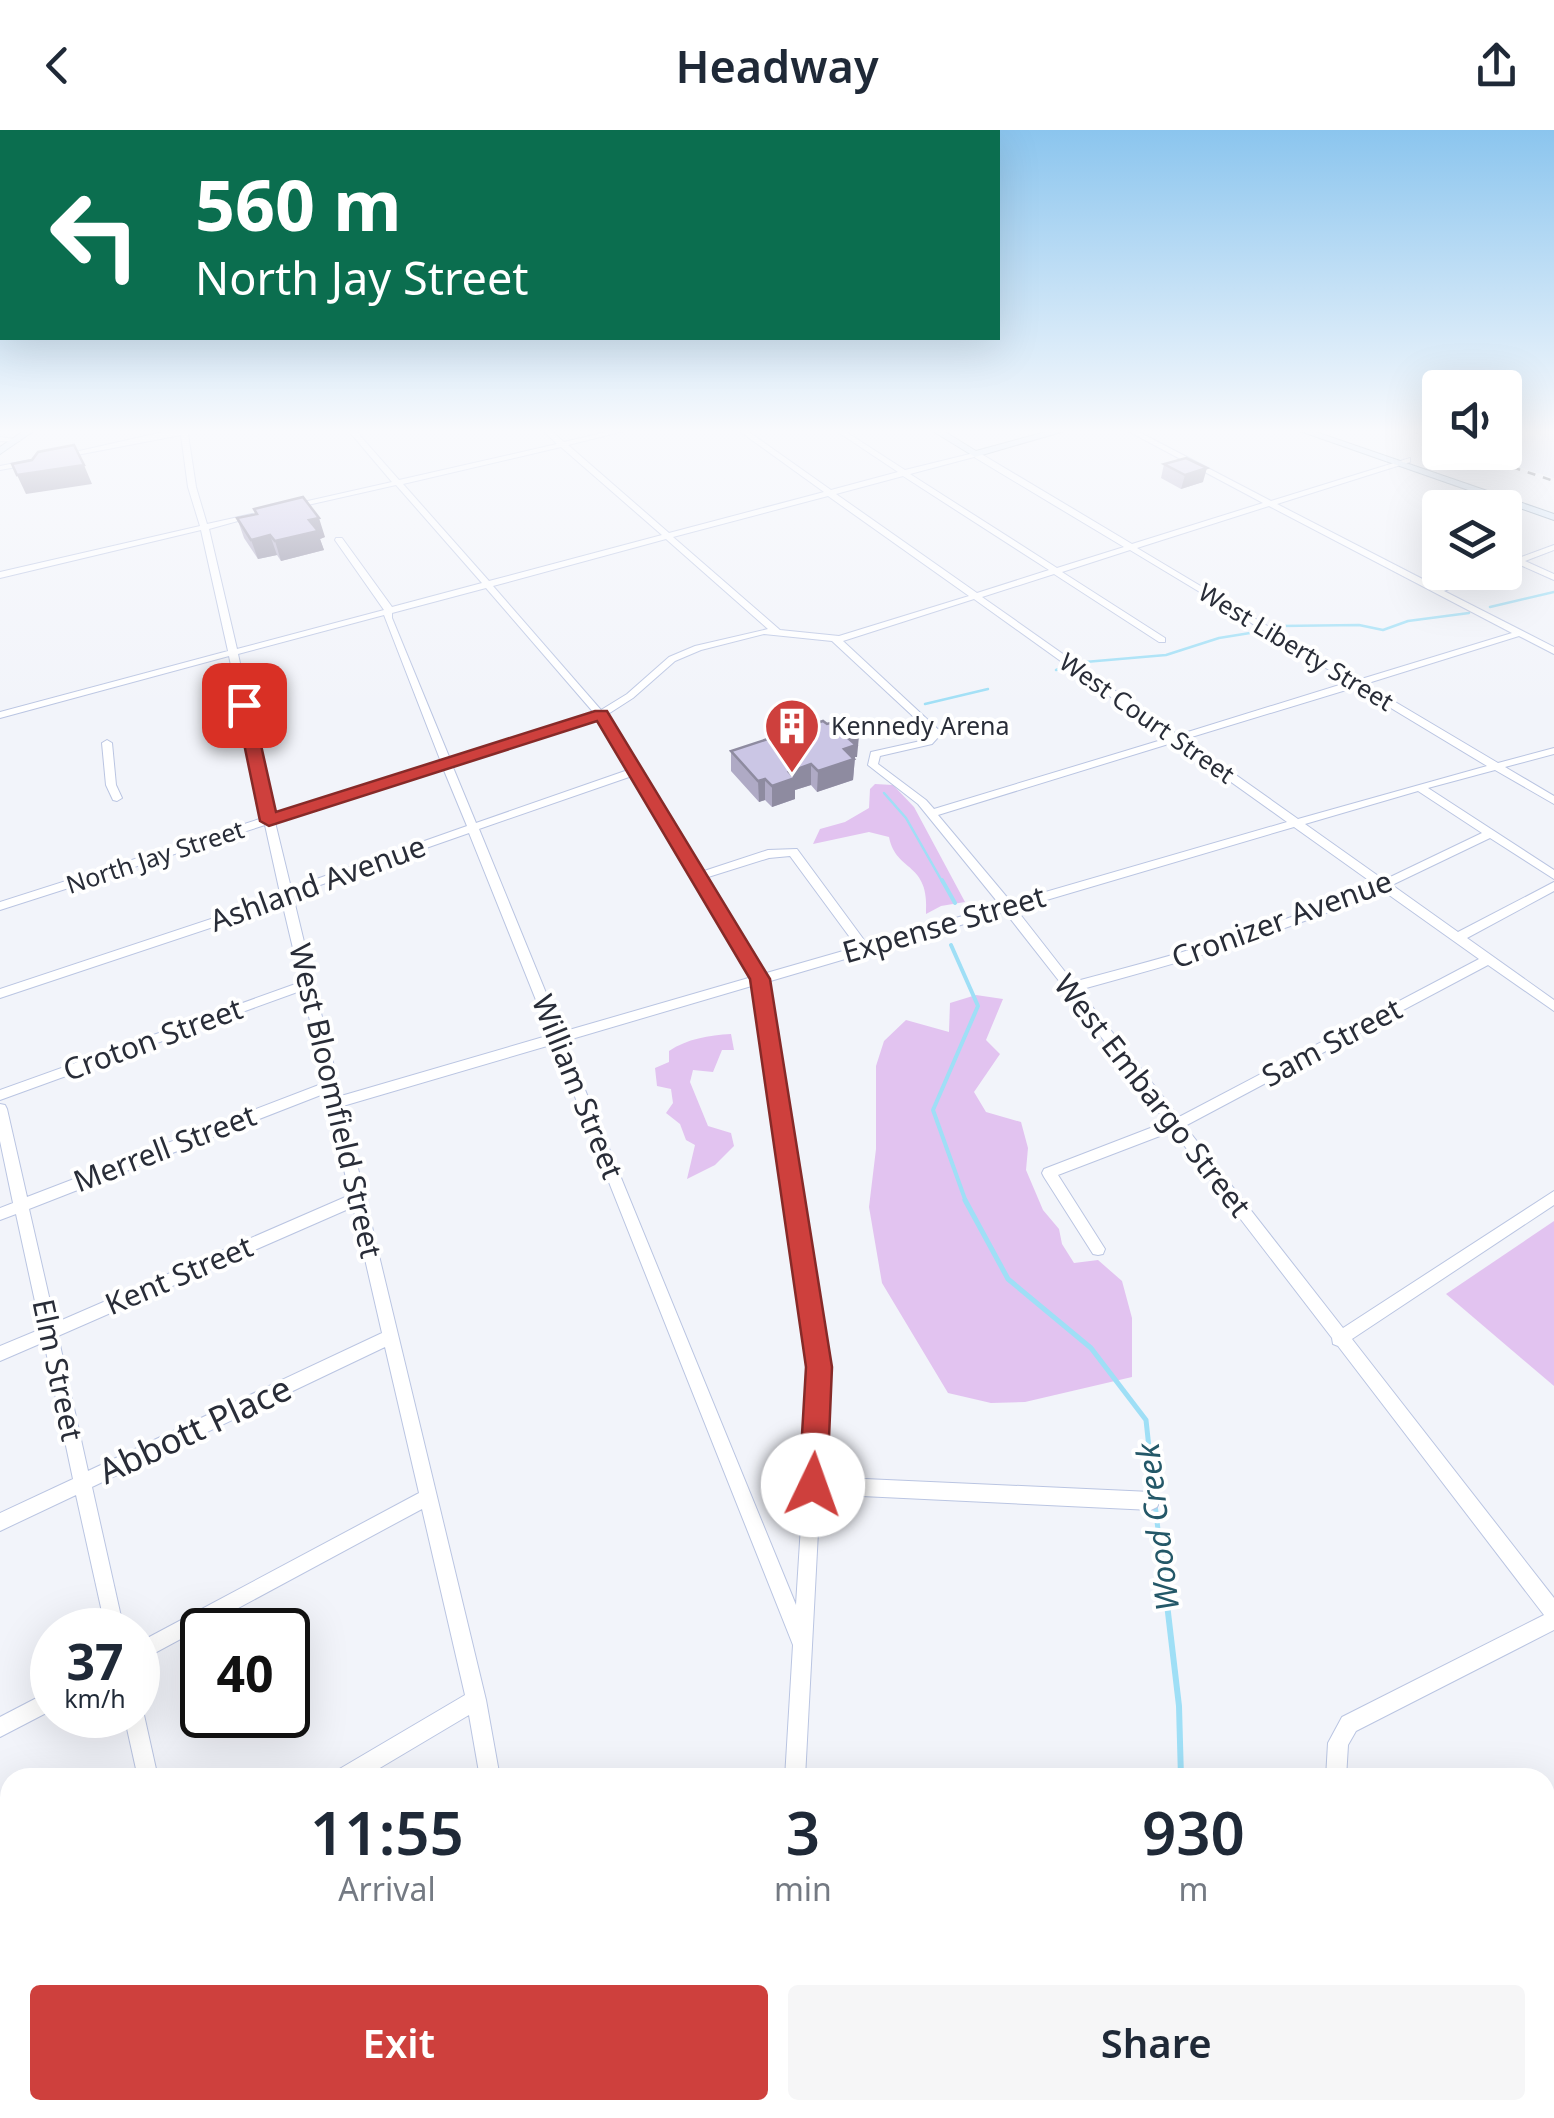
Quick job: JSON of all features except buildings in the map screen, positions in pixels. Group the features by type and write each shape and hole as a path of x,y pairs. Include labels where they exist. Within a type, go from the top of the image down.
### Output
{"street":[{"name":"West Bloomfield Street","path":"204,523 286,895 476,1700 488,1768"},
{"path":"0,575 224,523"},
{"path":"433,523 601,714 760,979 819,1367 796,1768"},
{"path":"653,523 777,632"},
{"path":"0,715 717,523"},
{"name":"West Court Street","path":"870,523 1554,1006"},
{"path":"981,523 1162,640"},
{"name":"West Liberty Street","path":"1089,523 1554,801"},
{"name":"North Jay Street","path":"0,906 601,714 680,655 749,632 835,640 1211,523"},
{"path":"1307,523 1422,582"},
{"name":"William Street","path":"338,540 387,611 803,1644"},
{"path":"1522,559 1554,547"},
{"path":"1522,563 1554,578"},
{"path":"1438,590 1554,651"},
{"path":"933,814 1521,634"},
{"name":"West Embargo Street","path":"835,640 937,733 928,742 882,751 871,761 933,814 1554,1616"},
{"path":"107,743 111,784 117,798"},
{"name":"Expense Street","path":"333,1094 558,1038 1005,906 1554,751"},
{"name":"Ashland Avenue","path":"0,994 636,771"},
{"path":"1418,787 1554,875"},
{"name":"Cronizer Avenue","path":"1068,988 1310,916 1490,834"},
{"path":"699,876 768,854 793,852 864,948"},
{"path":"1458,938 1554,886"},
{"name":"Sam Street","path":"1098,1249 1049,1173 1176,1125 1488,960"},
{"name":"Croton Street","path":"0,1095 307,984"},
{"name":"Merrell Street","path":"0,1214 333,1094"},
{"name":"Elm Street","path":"0,1109 110,1608"},
{"path":"1339,1339 1554,1196"},
{"name":"Kent Street","path":"0,1354 358,1198"},
{"name":"Abbott Place","path":"0,1522 390,1338"},
{"path":"813,1485 1151,1501"},
{"path":"160,1640 428,1498"},
{"path":"1337,1768 1338,1743 1349,1724 1554,1616"},
{"path":"360,1768 476,1700"},
{"path":"0,1728 30,1712"},
{"path":"139,1738 146,1768"}],"shaded area":[{"path":"875,784 893,785 914,807 965,902 941,906 926,914 923,885 898,857 889,837 869,832 813,844 820,829 845,822 869,808 870,789"},
{"path":"976,995 1003,999 986,1040 1000,1054 974,1092 986,1112 1021,1122 1028,1148 1026,1170 1043,1210 1059,1229 1062,1244 1074,1263 1098,1260 1122,1281 1132,1318 1132,1377 1025,1402 991,1403 948,1393 882,1283 869,1207 876,1149 876,1066 884,1041 906,1020 949,1032 950,1003"},
{"path":"731,1034 734,1050 722,1050 713,1072 693,1070 690,1082 708,1126 731,1133 734,1146 715,1165 687,1179 695,1145 686,1140 680,1124 666,1113 673,1103 671,1089 657,1086 655,1068 669,1062 669,1051 683,1043"},
{"path":"1554,1221 1554,1386 1446,1294"}],"waterway":[{"name":"Wood Creek","path":"1490,607 1554,592"},
{"name":"Wood Creek","path":"1280,626 1359,625 1383,630 1408,621 1469,613"},
{"name":"Wood Creek","path":"1085,662 1166,655 1219,638 1250,633"},
{"name":"Wood Creek","path":"1056,670 1061,668"},
{"name":"Wood Creek","path":"925,704 988,689"},
{"name":"Wood Creek","path":"884,793 906,818 943,883"},
{"name":"Wood Creek","path":"942,880 955,903"},
{"name":"Wood Creek","path":"951,945 978,1006 933,1110 966,1202"},
{"name":"Wood Creek","path":"966,1202 1008,1279 1091,1348 1146,1420 1154,1494"},
{"name":"Wood Creek","path":"1155,1504 1167,1607"},
{"name":"Wood Creek","path":"1167,1604 1179,1706 1181,1768"}],"place":[{"name":"Kennedy Arena","path":"792,775"}],"route":[{"path":"244,705 269,821 601,714 760,979 819,1367 813,1485"}]}
